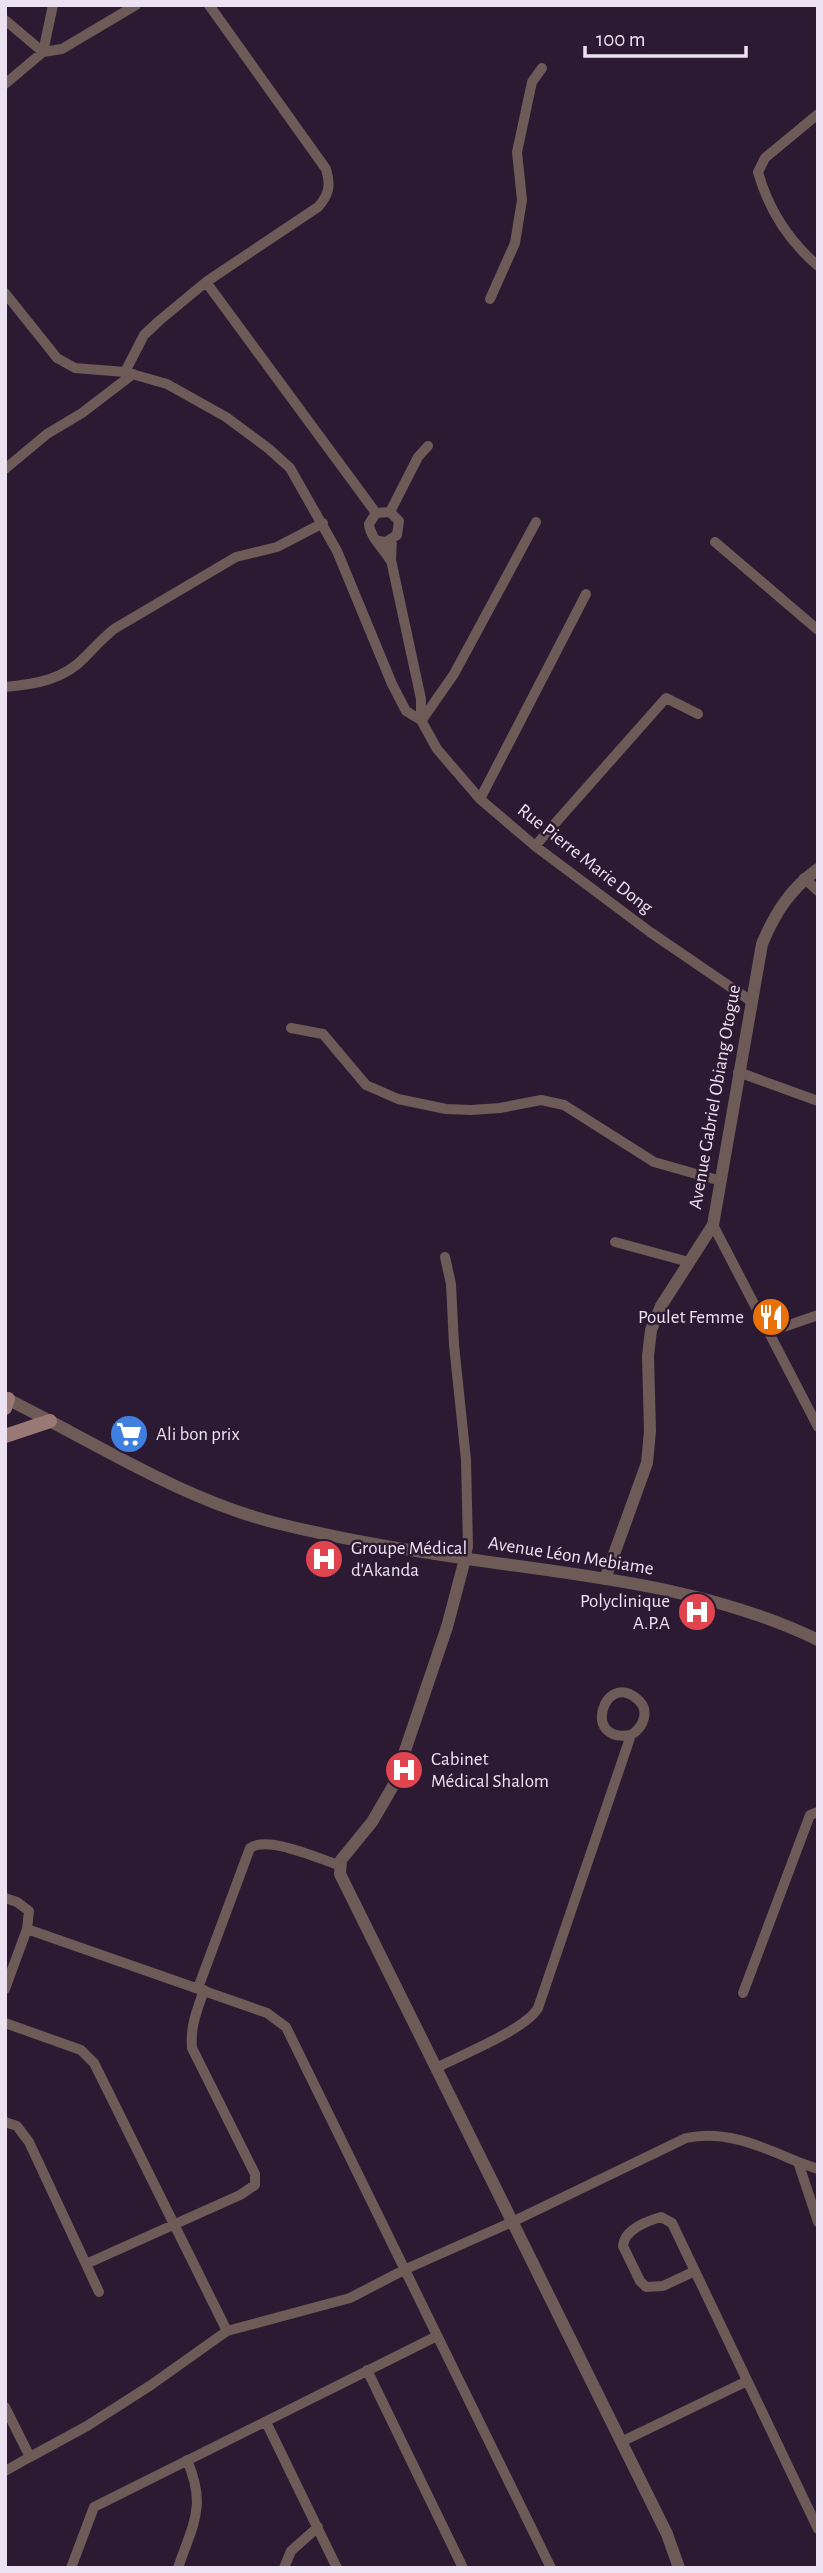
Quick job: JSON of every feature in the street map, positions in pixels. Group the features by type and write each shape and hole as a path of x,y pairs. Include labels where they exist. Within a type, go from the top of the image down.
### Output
{"main road":[{"path":"5,1436 50,1421"}],"street":[{"path":"43,52 53,5"},
{"path":"5,84 43,52 62,49 136,5"},
{"path":"5,469 47,434 82,413 129,373 144,335 206,282 325,200 330,180 326,169 209,5"},
{"path":"5,20 43,52"},
{"path":"490,299 515,243 522,200 517,152 532,82 542,68"},
{"path":"818,114 765,158 758,172 764,194 781,225 818,266"},
{"path":"206,282 376,513"},
{"path":"5,293 57,358 75,368 129,373 167,384 226,417 270,449 290,468 337,551 392,684 406,711 421,720"},
{"path":"390,512 418,457 428,446"},
{"path":"376,513 390,512 399,521 400,528 392,539 391,560 421,699 421,720"},
{"path":"376,513 369,524 373,537 379,541 391,560"},
{"path":"421,720 454,674 536,522"},
{"path":"5,687 57,678 85,657 97,642 114,629 236,557 277,547 323,523"},
{"path":"379,541 392,539"},
{"path":"715,542 818,629"},
{"path":"480,799 586,593"},
{"path":"535,846 666,698 698,714"},
{"name":"Rue Pierre Marie Dong","path":"421,720 437,749 480,799 535,846 650,932 751,1001"},
{"name":"Avenue Gabriel Obiang Otogue","path":"606,1579 647,1463 650,1431 648,1356 651,1330 661,1306 713,1225 762,944 781,904 804,878 818,869"},
{"path":"804,878 818,891"},
{"path":"291,1028 323,1034 366,1085 398,1099 471,1110 541,1100 564,1105 654,1162 721,1181"},
{"path":"738,1072 818,1101"},
{"path":"713,1225 818,1427"},
{"path":"615,1242 689,1262"},
{"path":"445,1257 451,1284 454,1345 466,1460 466,1559 447,1627 393,1786 378,1814 346,1853 339,1865 340,1874 667,2534 679,2568"},
{"path":"769,1332 818,1315"},
{"name":"Avenue Léon Mebiame","path":"6,1402 50,1421 218,1505 243,1514 314,1532 466,1559 606,1579 742,1609 818,1640"},
{"path":"436,2068 527,2021 538,2008 631,1735 639,1730 643,1723 642,1705 628,1694 619,1693 604,1703 602,1721 606,1729 613,1734 622,1737 631,1735"},
{"path":"743,1993 810,1815 818,1812"},
{"path":"86,2264 240,2195 255,2185 257,2180 192,2048 193,2020 201,1989 250,1848 256,1844 271,1843 339,1865"},
{"path":"5,1898 17,1902 29,1911 27,1929 5,1989"},
{"path":"27,1929 268,2013 286,2027 551,2568"},
{"path":"5,2023 81,2050 94,2063 227,2331"},
{"path":"5,2122 17,2126 29,2142 99,2292"},
{"path":"5,2471 87,2426 227,2331 335,2304 686,2138 715,2135 747,2142 818,2169"},
{"path":"798,2162 818,2222"},
{"path":"695,2271 663,2286 646,2287 640,2281 623,2246 623,2240 628,2233 653,2219 661,2217 672,2223 695,2271 747,2381 818,2529"},
{"path":"71,2568 94,2507 437,2336"},
{"path":"367,2370 463,2568"},
{"path":"621,2442 747,2381"},
{"path":"5,2407 30,2457"},
{"path":"266,2421 337,2568"},
{"path":"178,2568 198,2505 198,2493 187,2460"},
{"path":"284,2568 291,2551 318,2527"}],"place":[{"name":"Poulet Femme","path":"771,1317"},
{"name":"Ali bon prix","path":"129,1434"},
{"name":"Groupe Médical d'Akanda","path":"324,1559"},
{"name":"Polyclinique A.P.A","path":"697,1612"},
{"name":"Cabinet Médical Shalom","path":"404,1770"}]}
